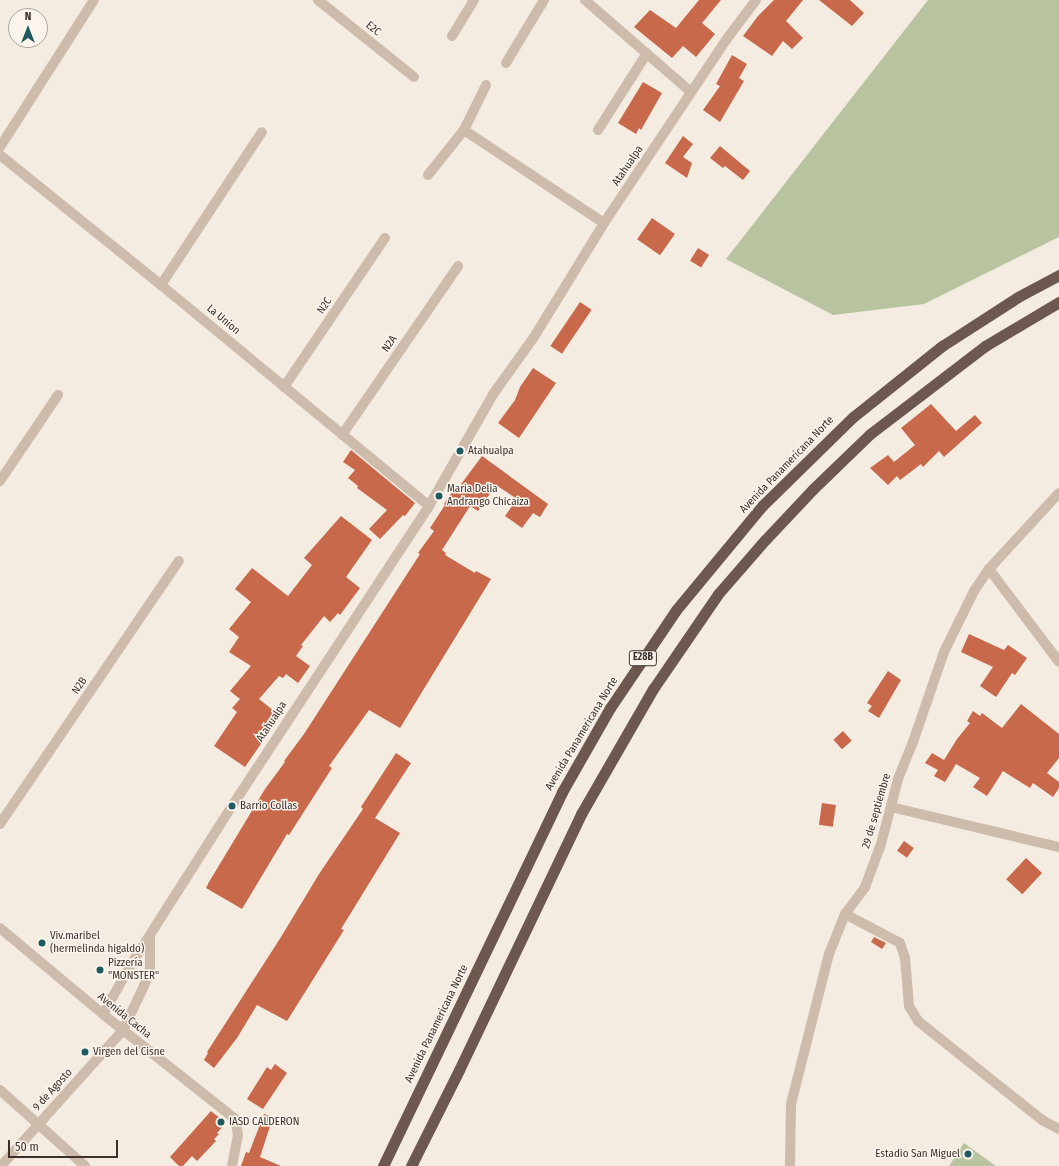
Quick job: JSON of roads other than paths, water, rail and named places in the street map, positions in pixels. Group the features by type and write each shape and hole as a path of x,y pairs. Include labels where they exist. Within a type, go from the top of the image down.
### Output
{"highway":[{"name":"Avenida Panamericana Norte","path":"383,1166 562,792 610,708 676,610 763,505 853,417 942,346 1018,297 1059,275"},
{"name":"E28B","path":"411,1166 459,1070 581,814 653,689 718,594 765,540 813,489 870,434 985,346 1059,302"}],"street":[{"path":"0,147 94,0"},
{"name":"E2C","path":"318,0 414,77"},
{"path":"452,36 474,0"},
{"path":"506,63 544,0"},
{"path":"585,0 692,92"},
{"name":"Atahualpa","path":"102,1014 240,792 429,506 494,393 534,337 604,223 726,40 756,0"},
{"path":"598,130 647,53"},
{"path":"428,175 464,130 486,85"},
{"path":"464,130 604,223"},
{"path":"161,285 262,132"},
{"name":"La Union","path":"0,155 161,285 429,506"},
{"name":"N2C","path":"284,387 385,238"},
{"name":"N2A","path":"342,435 458,266"},
{"path":"0,481 58,395"},
{"name":"29 de septiembre","path":"790,1166 789,1153 792,1096 829,954 845,914 865,887 881,844 898,779 913,742 944,652 974,591 989,569 1059,493"},
{"name":"N2B","path":"0,824 179,560"},
{"path":"989,569 1059,662"},
{"path":"891,807 1059,847"},
{"path":"845,914 900,943 905,958 909,1006 918,1021 1042,1120 1059,1129"},
{"name":"Avenida Cacha","path":"0,928 102,1014 235,1119 238,1134 232,1166"},
{"path":"123,1030 142,991 150,969 150,935"},
{"name":"9 de Agosto","path":"1,1166 123,1030"},
{"path":"0,1090 85,1166"}],"place":[{"name":"Atahualpa","path":"460,451"},
{"name":"Maria Delia Andrango Chicaiza","path":"439,496"},
{"name":"Barrio Collas","path":"232,806"},
{"name":"Viv.maribel (hermelinda higaldo)","path":"42,943"},
{"name":"Pizzería \"MONSTER\"","path":"100,970"},
{"name":"Virgen del Cisne","path":"85,1052"},
{"name":"IASD CALDERON","path":"221,1122"},
{"name":"Estadio San Miguel","path":"968,1154"}]}
